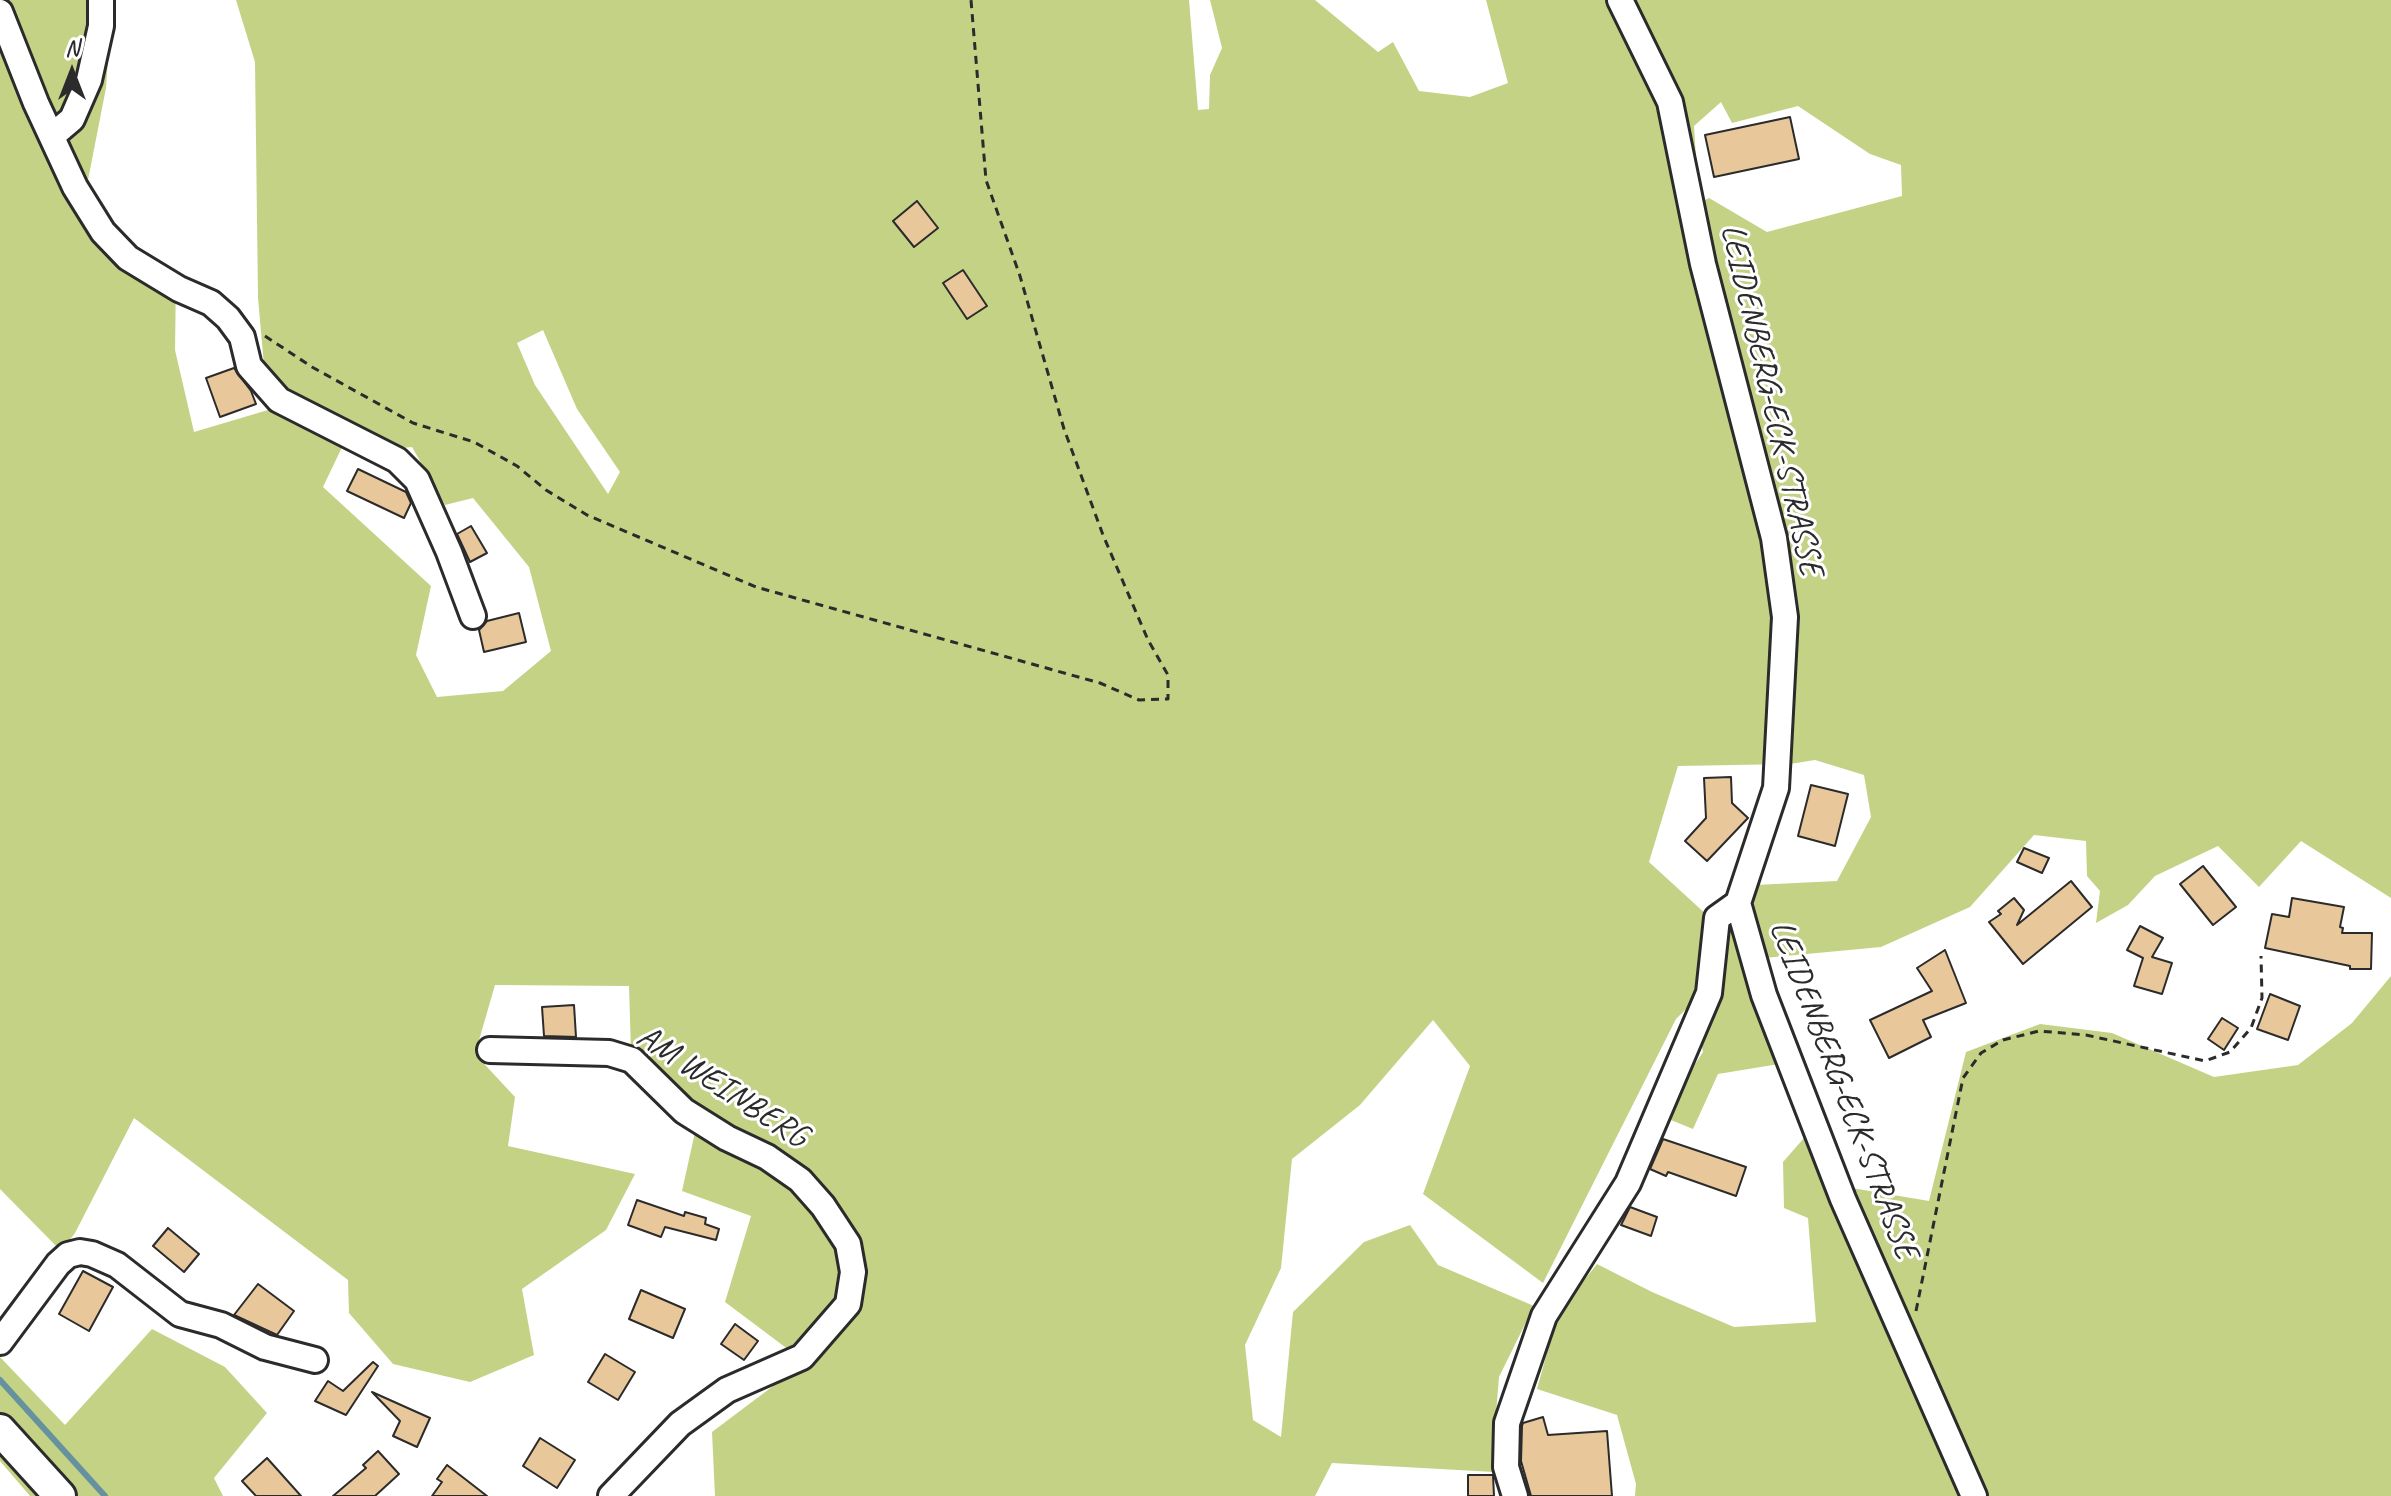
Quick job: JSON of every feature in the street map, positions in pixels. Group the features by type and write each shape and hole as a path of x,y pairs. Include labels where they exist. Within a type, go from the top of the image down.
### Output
{"main road":[{"path":"0,1430 60,1496"}],"street":[{"path":"52,136 72,119 89,80 101,26 101,0"},
{"name":"LEIDENBERG-ECK-STRASSE","path":"1620,0 1670,102 1703,264 1774,538 1785,617 1776,788 1738,903 1764,995 1843,1199 1974,1496"},
{"path":"0,12 36,103 75,187 103,232 128,258 179,289 211,303 228,318 242,337 249,366 279,400 397,460 417,480 473,616"},
{"path":"1515,1496 1506,1467 1507,1423 1544,1316 1628,1183 1709,993 1717,918 1738,903"},
{"name":"AM WEINBERG","path":"490,1050 609,1053 632,1060 684,1111 727,1138 767,1157 800,1180 823,1206 848,1244 853,1272 848,1304 802,1357 727,1390 680,1424 611,1496"},
{"path":"0,1342 58,1264 68,1255 80,1252 117,1265 180,1314 221,1325 265,1347 315,1360"}],"path":[{"path":"228,318 413,423 474,442 517,466 546,490 587,515 756,587 1100,683 1139,700 1168,699 1168,675 1148,640 1103,535 1047,375 1020,276 986,180 971,0"},
{"path":"1909,1350 1963,1078 1981,1053 2003,1040 2039,1031 2086,1035 2205,1061 2230,1052 2251,1028 2262,998 2261,956"}],"green space":[{"path":"0,0 112,0 106,88 88,180 101,217 133,255 176,276 175,350 194,432 268,410 258,298 255,62 236,0 1189,0 1198,110 1209,109 1210,75 1222,48 1210,0 1315,0 1378,52 1393,42 1419,91 1470,97 1508,83 1486,0 2391,0 2391,898 2301,841 2259,887 2218,846 2155,876 2128,905 2096,923 2100,891 2087,876 2086,841 2034,835 1970,907 1881,947 1743,960 1757,1012 1785,1063 1718,1074 1693,1129 1661,1116 1703,1052 1693,1002 1676,1019 1543,1283 1423,1194 1470,1066 1433,1020 1360,1105 1292,1159 1281,1268 1245,1345 1253,1420 1281,1437 1293,1312 1364,1242 1410,1225 1438,1265 1534,1306 1499,1377 1494,1472 1332,1463 1315,1496 715,1496 712,1432 805,1362 725,1302 751,1216 682,1191 699,1114 631,1052 629,986 495,985 475,1054 515,1097 508,1146 635,1174 606,1230 522,1289 534,1355 470,1382 393,1364 349,1313 348,1280 134,1118 75,1233 61,1251 0,1189","holes":["1721,102 1732,123 1798,106 1870,154 1901,165 1902,196 1767,232 1709,198 1695,205 1686,164 1696,158 1694,126","543,330 577,409 620,472 608,494 535,385 517,343","344,443 367,452 412,447 445,505 473,498 529,567 551,651 503,691 437,697 416,655 431,586 323,487","1815,760 1864,775 1871,817 1837,881 1755,885 1708,916 1649,862 1678,766 1790,764"]},
{"path":"2391,976 2391,1496 1635,1496 1636,1484 1617,1415 1537,1389 1558,1313 1597,1264 1652,1292 1734,1327 1816,1322 1808,1218 1784,1208 1783,1162 1811,1130 1834,1185 1929,1201 1966,1052 2040,1024 2112,1033 2214,1077 2298,1065 2352,1023"},
{"path":"152,1329 225,1367 267,1413 214,1478 223,1496 30,1496 0,1461 0,1357 65,1425"}],"building":[{"path":"1790,117 1799,159 1714,177 1705,135"},
{"path":"917,201 938,228 914,247 893,221"},
{"path":"963,270 987,306 967,319 943,283"},
{"path":"234,368 251,391 256,404 220,417 206,378"},
{"path":"358,469 406,492 411,503 404,518 347,491"},
{"path":"471,526 487,553 470,562 457,534"},
{"path":"519,613 526,642 484,652 479,630 487,621"},
{"path":"1731,777 1732,803 1748,818 1707,861 1685,841 1706,818 1704,778"},
{"path":"1811,785 1848,794 1835,846 1798,836"},
{"path":"2024,848 2049,858 2042,873 2017,862"},
{"path":"2203,866 2236,907 2213,925 2180,884"},
{"path":"2071,881 2092,907 2023,964 1989,922 2001,914 1998,911 2014,898 2024,910 2017,925"},
{"path":"2292,898 2344,907 2340,927 2343,928 2342,933 2372,933 2371,969 2350,969 2350,966 2265,948 2272,914 2289,917"},
{"path":"2140,926 2163,938 2152,957 2172,963 2162,994 2134,986 2143,958 2127,950"},
{"path":"1945,950 1966,1003 1923,1020 1931,1037 1889,1058 1870,1020 1932,991 1917,968"},
{"path":"2270,994 2300,1006 2288,1040 2257,1029"},
{"path":"574,1005 576,1037 544,1036 542,1007"},
{"path":"2222,1018 2238,1028 2224,1050 2208,1039"},
{"path":"1663,1139 1746,1167 1736,1196 1668,1172 1666,1176 1650,1169"},
{"path":"637,1200 684,1216 685,1212 706,1218 705,1224 719,1229 716,1240 665,1227 661,1237 628,1225"},
{"path":"1630,1207 1657,1217 1651,1236 1621,1225"},
{"path":"168,1228 199,1254 184,1272 153,1246"},
{"path":"83,1271 113,1287 89,1331 59,1314"},
{"path":"258,1284 294,1311 277,1335 234,1315"},
{"path":"641,1290 685,1309 673,1338 629,1319"},
{"path":"735,1324 758,1341 744,1360 721,1344"},
{"path":"605,1354 635,1372 618,1400 588,1382"},
{"path":"373,1362 378,1366 346,1415 315,1401 328,1381 343,1391"},
{"path":"372,1392 430,1418 417,1447 393,1436 400,1421"},
{"path":"1543,1417 1548,1435 1607,1431 1612,1496 1531,1496 1521,1461 1522,1426"},
{"path":"540,1438 575,1460 557,1488 523,1466"},
{"path":"378,1451 399,1474 375,1496 333,1496 366,1468 363,1465"},
{"path":"267,1458 301,1496 256,1496 242,1481"},
{"path":"447,1465 487,1496 432,1496 442,1482 437,1479"},
{"path":"1468,1475 1493,1475 1494,1496 1468,1496"}],"waterway":[{"path":"0,1380 105,1496"}]}
